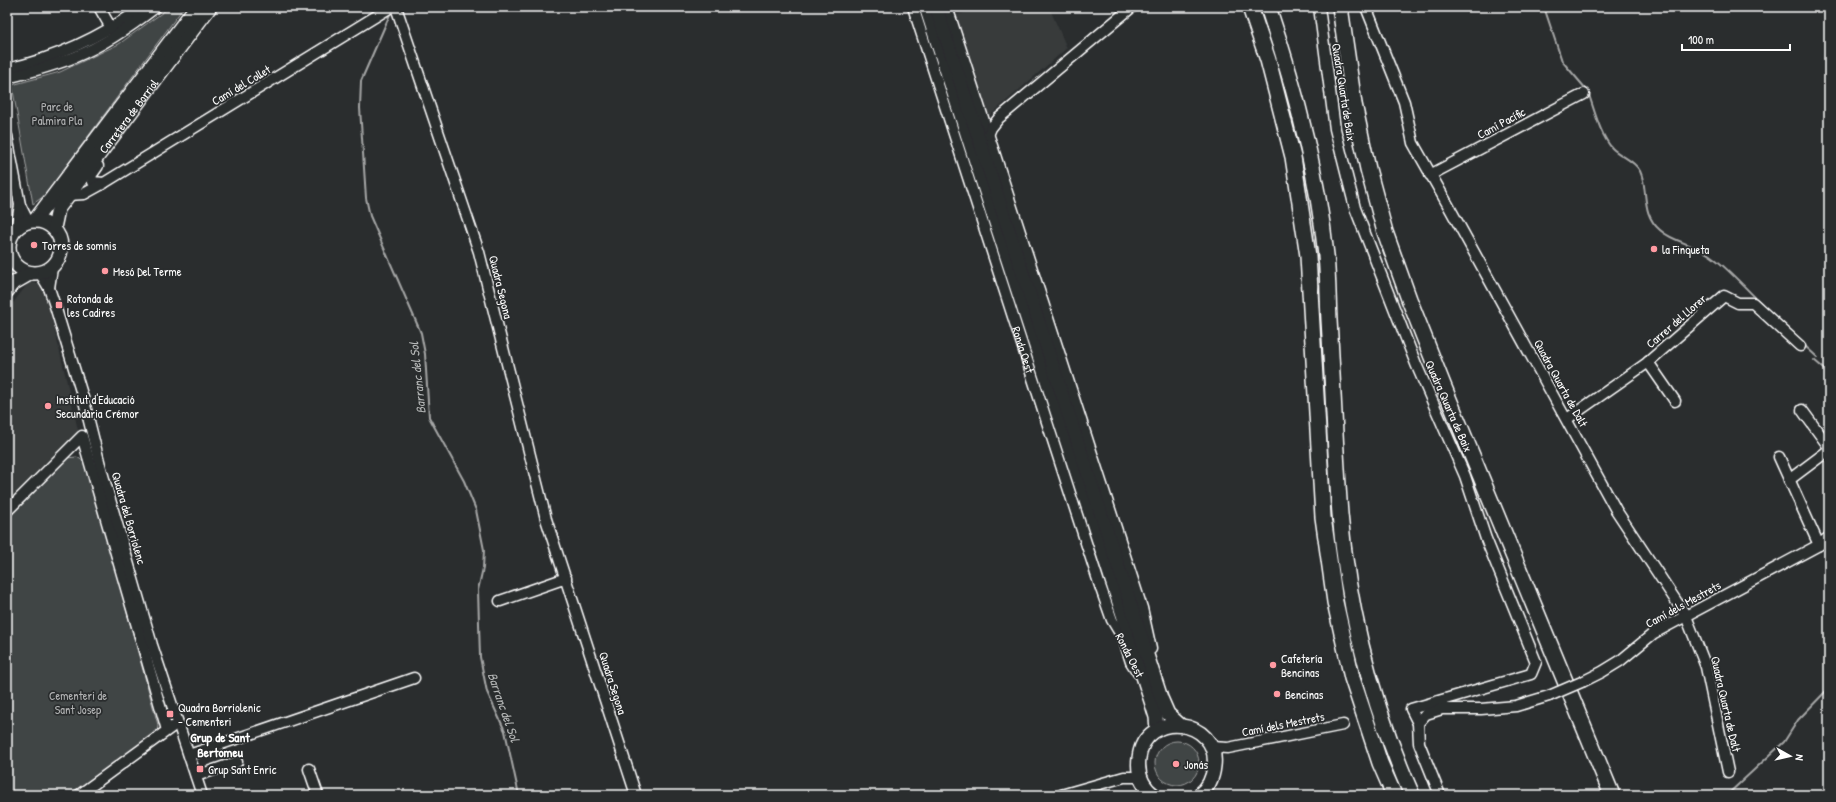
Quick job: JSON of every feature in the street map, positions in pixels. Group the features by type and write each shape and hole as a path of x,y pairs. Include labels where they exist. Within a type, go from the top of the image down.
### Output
{"highway":[{"path":"1250,7 1268,60 1293,157 1308,256 1323,517 1336,602 1352,678 1380,763 1394,795"},
{"path":"1268,7 1284,57 1309,153 1326,255 1340,515 1351,601 1369,675 1396,759 1412,795"},
{"path":"1340,7 1354,104 1368,169 1385,232 1435,363 1612,795"}],"main road":[{"name":"Carretera de Borriol","path":"31,221 196,7"},
{"name":"Carretera de Borriol","path":"54,228 58,209 210,7"},
{"name":"Ronda Oest","path":"926,7 1151,686 1168,714 1179,724"},
{"name":"Ronda Oest","path":"936,7 1151,686 1157,730"},
{"path":"7,291 12,284 36,273 52,268 60,256 61,241 54,228 46,222 31,221 16,228 10,238 8,258 17,267 36,273"},
{"path":"1154,795 1149,791 1139,772 1140,751 1148,737 1157,730 1167,725 1179,724 1200,732 1214,752 1213,777 1200,795"}],"street":[{"path":"99,7 113,31"},
{"path":"7,78 76,57 113,31 143,7"},
{"path":"7,69 35,63 113,31 156,7"},
{"name":"Camí del Collet","path":"68,196 84,194 104,183 391,7"},
{"name":"Quadra Segona","path":"396,7 478,252 546,519 636,795"},
{"name":"Ronda Oest","path":"912,7 1112,620 1124,640 1131,662 1151,686"},
{"name":"Ronda Oest","path":"947,7 1142,608 1153,655 1151,686"},
{"path":"988,135 991,128 999,118 1132,7"},
{"name":"Quadra Quarta de Baix","path":"1319,7 1335,129 1355,208 1416,364 1465,476 1486,539 1536,662 1531,674 1411,709 1418,723"},
{"name":"Quadra Quarta de Dalt","path":"1366,7 1404,102 1413,143 1616,510 1686,616 1706,667 1728,772"},
{"name":"Camí Pacífic","path":"1430,175 1584,94"},
{"path":"981,112 999,118"},
{"path":"7,136 20,206 16,228"},
{"path":"104,183 92,182 91,176 106,154 107,144"},
{"path":"20,206 31,221"},
{"name":"Quadra del Borriolenc","path":"49,288 52,268"},
{"name":"Quadra del Borriolenc","path":"36,273 49,288 84,401 100,465 152,645 202,795"},
{"name":"Carrer del Llorer","path":"1567,419 1648,362 1724,296 1738,303 1753,303 1800,346"},
{"path":"1648,362 1675,401"},
{"path":"1802,410 1829,447"},
{"path":"7,511 82,436 167,730"},
{"path":"1789,480 1829,450"},
{"path":"1779,457 1819,545"},
{"name":"Camí dels Mestrets","path":"1418,723 1426,714 1442,709 1481,709 1516,706 1549,696 1584,681 1620,661 1654,633 1819,545 1829,537"},
{"path":"500,601 566,578"},
{"path":"189,755 414,678"},
{"path":"79,795 178,722"},
{"path":"1418,723 1419,743 1440,795"},
{"name":"Camí dels Mestrets","path":"1214,752 1343,725"},
{"path":"196,776 237,762"},
{"path":"309,769 318,795"},
{"path":"1062,795 1139,772"}],"shaded area":[{"path":"982,7 1049,7 1067,48 986,119 946,18"},
{"path":"29,282 44,284 82,447 63,459 7,515 7,311"}],"green space":[{"name":"Parc de Palmira Pla","path":"170,7 184,7 44,196 33,204 12,85 60,72 119,44"},
{"name":"Cementeri de Sant Josep","path":"77,457 86,463 158,725 157,732 72,795 7,795 7,517 66,458"},
{"path":"1173,741 1181,741 1186,742 1193,747 1198,754 1198,772 1193,779 1186,784 1173,785 1165,782 1158,775 1155,767 1155,759 1158,751 1165,744"}],"waterway":[{"path":"1544,7 1562,61 1586,89"},
{"name":"Barranc del Sol","path":"391,12 361,81 360,108 366,198 370,216 421,333 425,354 429,417 464,481 476,510 484,550 483,568 478,590 480,657 487,692 505,731 519,795"},
{"path":"1589,95 1598,123 1612,148 1631,161 1640,171 1643,178 1647,209 1654,223 1660,230 1672,238 1699,249 1711,256 1762,304"},
{"path":"1804,345 1817,357"},
{"path":"1814,360 1829,373"},
{"path":"1727,795 1784,742 1798,720 1829,688"}],"place":[{"name":"Torres de somnis","path":"34,245"},
{"name":"la Finqueta","path":"1654,249"},
{"name":"Mesó Del Terme","path":"105,271"},
{"name":"Rotonda de les Cadires","path":"59,305"},
{"name":"Institut d'Educació Secundària Crémor","path":"48,406"},
{"name":"Cafetería Bencinas","path":"1273,665"},
{"name":"Bencinas","path":"1277,694"},
{"name":"Quadra Borriolenic - Cementeri","path":"170,714"},
{"name":"Jonás","path":"1176,764"},
{"name":"Grup Sant Enric","path":"200,769"}],"district":[{"name":"Grup de Sant Bertomeu","path":"220,744"}]}
